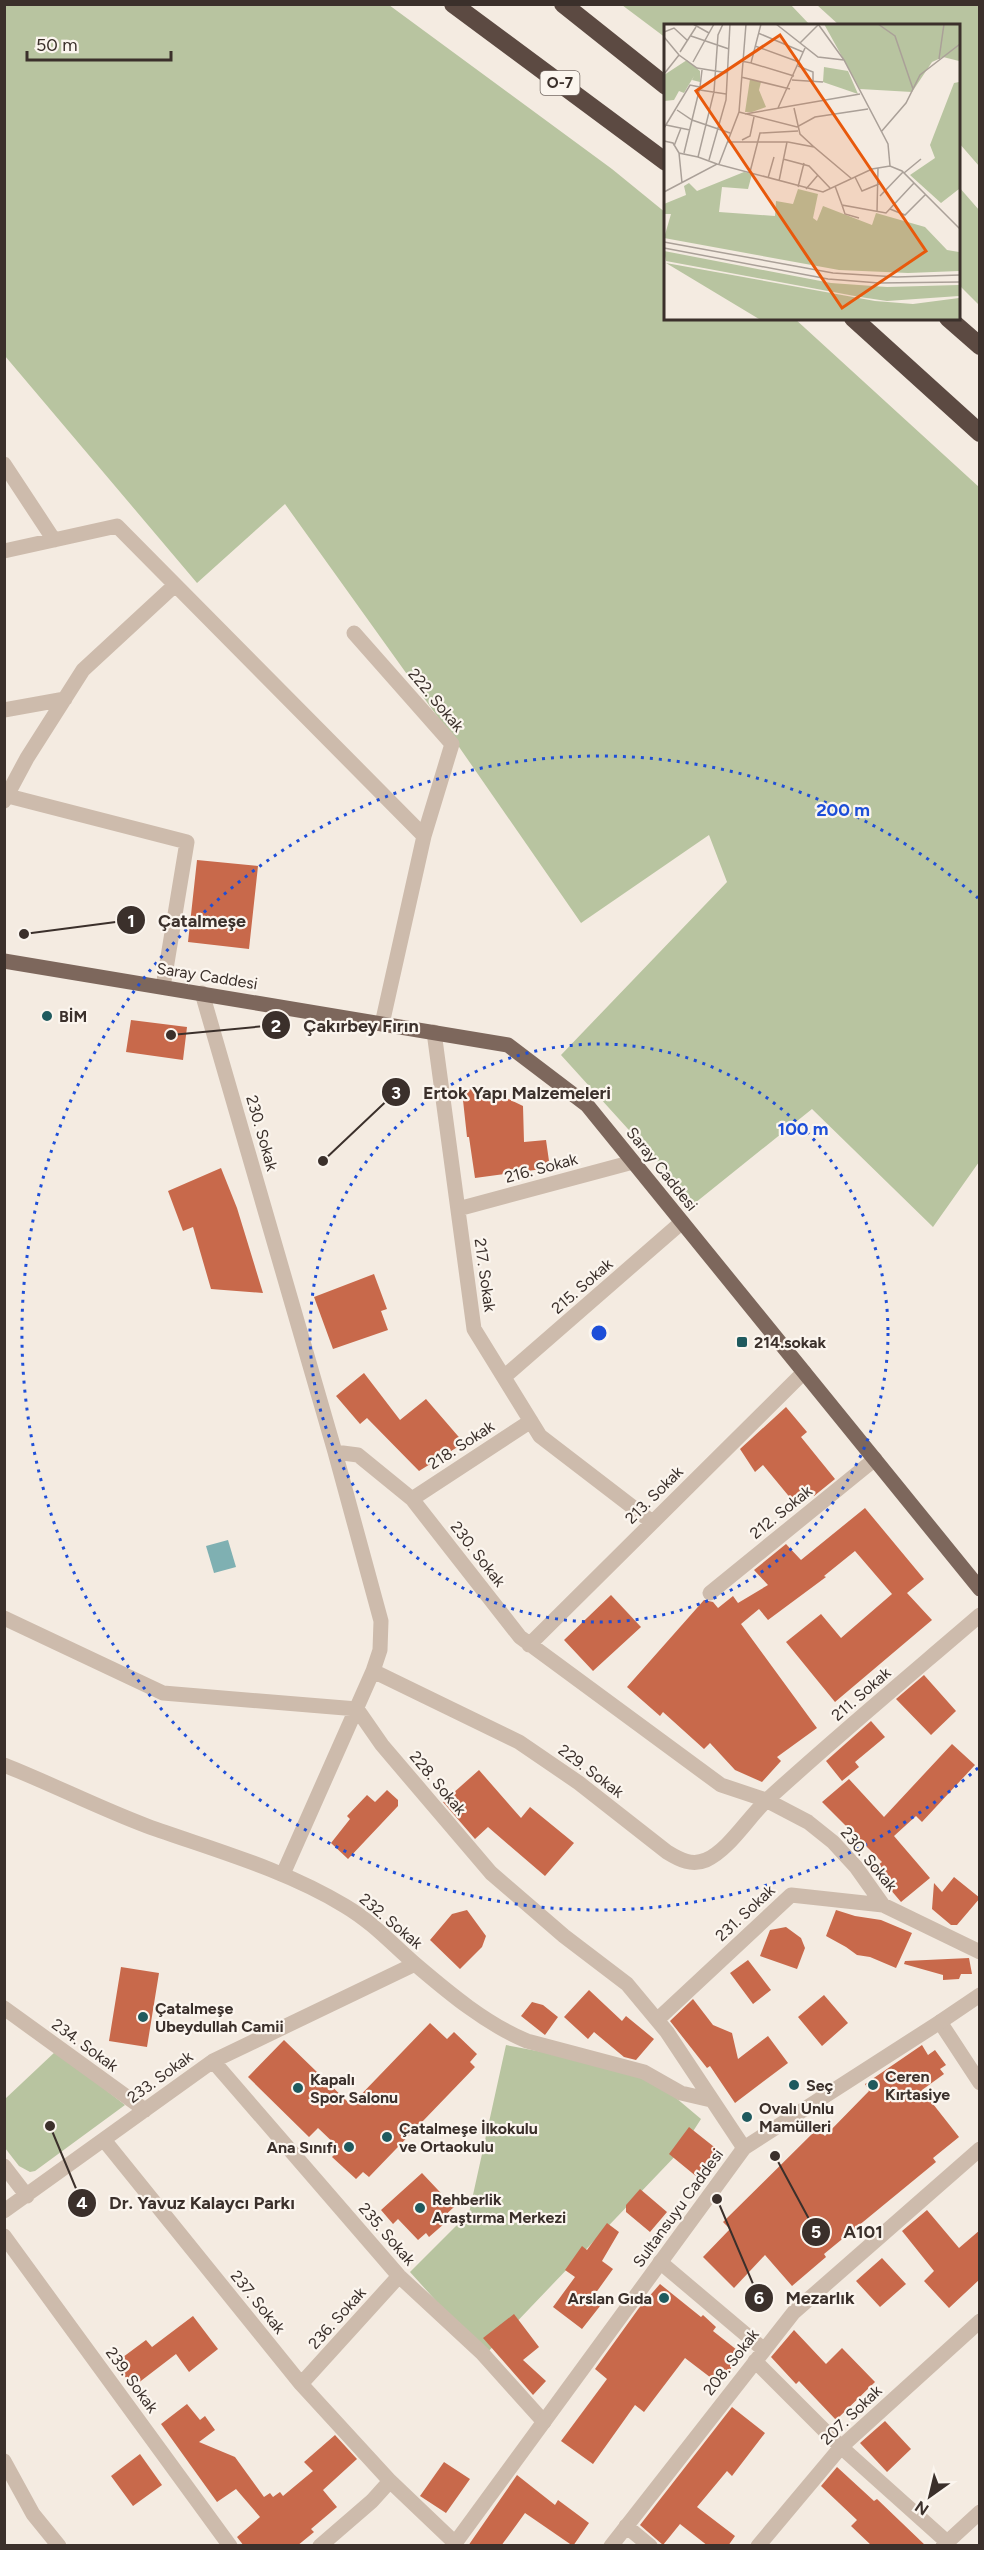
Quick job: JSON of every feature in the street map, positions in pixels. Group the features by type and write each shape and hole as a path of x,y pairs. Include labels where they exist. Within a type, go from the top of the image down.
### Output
{"highway":[{"name":"O-7","path":"453,4 664,161"},
{"path":"563,4 664,84"},
{"path":"855,320 980,433"},
{"path":"950,320 980,346"}],"main road":[{"name":"Saray Caddesi","path":"4,961 508,1045 587,1105 980,1588"}],"street":[{"path":"4,464 54,540"},
{"path":"4,551 117,526 424,836 382,1023"},
{"path":"163,987 187,842 6,798 27,758 83,670 175,585"},
{"name":"222. Sokak","path":"354,633 452,744 424,836"},
{"path":"4,710 65,699"},
{"name":"230. Sokak","path":"202,993 335,1452 358,1455 412,1499 520,1637 529,1644 721,1785 766,1800 808,1822 833,1842 856,1867 882,1905 980,1952"},
{"name":"217. Sokak","path":"434,1032 474,1329 540,1436 652,1522"},
{"name":"216. Sokak","path":"458,1209 633,1162"},
{"name":"215. Sokak","path":"504,1377 682,1222"},
{"name":"213. Sokak","path":"529,1644 804,1372"},
{"name":"218. Sokak","path":"412,1499 531,1420"},
{"path":"283,1875 357,1709 380,1650 381,1621 335,1452"},
{"name":"212. Sokak","path":"710,1593 875,1459"},
{"name":"211. Sokak","path":"766,1800 980,1615"},
{"path":"4,1618 163,1693 357,1709"},
{"name":"229. Sokak","path":"373,1671 519,1742 579,1783 680,1860 692,1863 716,1854 766,1800"},
{"name":"228. Sokak","path":"357,1709 382,1745 491,1873 564,1936 627,1984 657,2020 744,2148"},
{"name":"232. Sokak","path":"4,1765 143,1824 283,1875 322,1893 367,1920 415,1964 483,2018 512,2035 645,2072 681,2093 711,2100"},
{"name":"231. Sokak","path":"657,2020 791,1895 882,1905"},
{"name":"233. Sokak","path":"4,2211 213,2061 415,1964"},
{"name":"Sultansuyu Caddesi","path":"454,2544 744,2148 980,1995"},
{"name":"234. Sokak","path":"4,2008 145,2110"},
{"path":"940,2022 980,2083"},
{"name":"235. Sokak","path":"213,2061 399,2276 482,2353 544,2422"},
{"name":"237. Sokak","path":"104,2140 301,2384 390,2481 454,2544"},
{"name":"208. Sokak","path":"611,2546 794,2312 980,2149"},
{"path":"4,2166 27,2196"},
{"name":"239. Sokak","path":"4,2236 230,2546"},
{"path":"660,2262 759,2355 841,2447 944,2543 980,2512"},
{"name":"236. Sokak","path":"301,2384 399,2276"},
{"name":"207. Sokak","path":"758,2546 841,2447 980,2321"},
{"path":"4,2461 33,2514 59,2546"},
{"path":"320,2546 372,2501 390,2481"},
{"path":"626,2526 650,2546"}],"green space":[{"path":"4,5 389,5 612,169 664,211 664,320 796,320 979,487 979,1162 933,1227 812,1109 695,1203 561,1055 727,882 709,835 581,923 457,744 285,504 197,583 5,356"},
{"path":"622,5 791,5 809,24 664,24 664,36"},
{"path":"817,5 979,5 979,166 960,144 960,24 838,24"},
{"path":"960,188 979,210 979,305 960,286"},
{"path":"506,2045 644,2071 701,2119 681,2150 485,2355 410,2272 469,2213"},
{"path":"56,2051 125,2105 35,2171 30,2172 19,2166 5,2148 5,2099"}],"water":[{"path":"228,1540 236,1567 214,1573 206,1546"}],"building":[{"path":"197,860 258,866 249,949 188,942"},
{"path":"131,1020 187,1027 183,1060 126,1052"},
{"path":"484,1087 523,1106 524,1142 546,1140 550,1168 475,1178 469,1137 467,1137 462,1091"},
{"path":"221,1168 237,1208 263,1293 211,1289 193,1227 183,1231 168,1191"},
{"path":"374,1274 387,1309 381,1311 388,1330 333,1349 314,1297"},
{"path":"364,1373 400,1420 426,1399 464,1443 419,1471 367,1418 360,1424 336,1396"},
{"path":"786,1407 807,1432 801,1437 835,1479 814,1496 807,1488 792,1500 763,1465 755,1472 740,1449"},
{"path":"865,1508 924,1579 907,1593 932,1620 835,1702 786,1642 821,1614 841,1638 892,1594 855,1551 824,1576 826,1577 768,1620 759,1609 741,1624 817,1728 777,1757 781,1761 762,1782 735,1770 710,1743 704,1749 663,1712 660,1716 627,1687 704,1600 713,1602 718,1608 733,1596 738,1603 768,1585 754,1570 786,1544 801,1560"},
{"path":"611,1595 641,1627 593,1671 564,1640"},
{"path":"924,1675 956,1711 931,1735 896,1699"},
{"path":"871,1721 885,1737 855,1762 859,1767 842,1781 826,1761"},
{"path":"952,1744 975,1765 922,1822 916,1816 894,1836 930,1878 901,1902 873,1869 882,1862 822,1802 849,1779 884,1817"},
{"path":"479,1770 521,1818 530,1807 574,1843 545,1876 488,1827 475,1839 443,1802"},
{"path":"387,1790 398,1800 398,1806 348,1859 331,1843 350,1819 347,1816 367,1795 375,1802"},
{"path":"954,1877 980,1898 957,1925 951,1925 932,1909 934,1883 942,1892"},
{"path":"467,1910 486,1936 482,1947 460,1969 430,1940 452,1914"},
{"path":"836,1910 881,1920 912,1933 896,1968 870,1957 857,1955 826,1936"},
{"path":"786,1927 801,1938 805,1948 797,1969 760,1956 770,1930"},
{"path":"969,1958 972,1974 961,1974 959,1979 943,1980 943,1975 904,1964 905,1961"},
{"path":"748,1960 771,1990 753,2004 730,1973"},
{"path":"121,1967 159,1973 147,2047 109,2041"},
{"path":"589,1990 622,2021 626,2016 654,2039 636,2060 624,2057 594,2032 588,2039 564,2017"},
{"path":"824,1995 848,2023 822,2046 798,2017"},
{"path":"693,1999 713,2025 732,2033 738,2059 768,2036 788,2063 735,2103 710,2066 707,2068 670,2021"},
{"path":"532,2002 543,2005 558,2017 545,2035 521,2016"},
{"path":"430,2023 447,2039 454,2032 477,2054 470,2062 475,2067 369,2177 363,2172 356,2179 332,2157 340,2149 318,2128 309,2137 248,2077 284,2040 351,2105"},
{"path":"922,2045 928,2055 935,2050 946,2065 940,2069 944,2074 922,2090 959,2137 933,2158 936,2162 824,2254 826,2257 792,2286 765,2255 734,2288 703,2257 730,2229 723,2222 817,2129 825,2136 869,2091 865,2084"},
{"path":"689,2127 718,2150 697,2177 669,2154"},
{"path":"422,2173 454,2207 441,2219 445,2223 429,2237 426,2233 418,2240 398,2219 393,2224 381,2210"},
{"path":"640,2189 667,2212 650,2232 626,2212 626,2205"},
{"path":"927,2210 959,2248 980,2230 980,2279 949,2308 924,2281 934,2271 902,2231"},
{"path":"607,2223 619,2232 602,2261 613,2269 595,2294 604,2301 582,2329 553,2307 575,2277 565,2270 582,2246 587,2250"},
{"path":"882,2258 906,2284 880,2307 856,2281"},
{"path":"660,2284 701,2317 703,2315 716,2327 713,2331 742,2354 719,2384 685,2358 644,2412 635,2405 593,2464 561,2441 607,2379 595,2369 639,2308"},
{"path":"514,2314 539,2347 523,2360 546,2381 533,2395 483,2338"},
{"path":"193,2316 218,2349 189,2372 176,2354 133,2387 115,2363 146,2340 152,2347"},
{"path":"794,2330 826,2364 842,2348 875,2382 836,2420 799,2381 796,2384 771,2357"},
{"path":"187,2404 200,2420 205,2416 215,2430 199,2442 235,2457 264,2497 270,2493 273,2497 280,2492 283,2496 313,2471 304,2462 335,2435 357,2459 323,2490 337,2507 311,2529 314,2532 297,2546 244,2546 237,2537 260,2517 236,2489 217,2502 161,2424"},
{"path":"732,2407 765,2433 732,2476 727,2471 697,2507 735,2536 728,2546 708,2546 680,2524 663,2545 640,2525"},
{"path":"885,2421 911,2449 887,2472 860,2443"},
{"path":"140,2454 162,2485 133,2506 111,2476"},
{"path":"444,2462 470,2479 446,2513 420,2496"},
{"path":"837,2467 874,2501 877,2499 926,2546 872,2546 851,2526 857,2520 821,2486"},
{"path":"517,2475 555,2505 558,2500 589,2523 573,2546 525,2513 501,2546 468,2546"}],"place":[{"name":"Çatalmeşe","path":"24,934"},
{"name":"BİM","path":"47,1016"},
{"name":"Çakırbey Fırın","path":"171,1035"},
{"name":"Ertok Yapı Malzemeleri","path":"323,1161"},
{"name":"214.sokak","path":"742,1342"},
{"name":"Çatalmeşe Ubeydullah Camii","path":"143,2017"},
{"name":"Seç","path":"794,2085"},
{"name":"Ceren Kırtasiye","path":"873,2085"},
{"name":"Kapalı Spor Salonu","path":"298,2088"},
{"name":"Ovalı Unlu Mamülleri","path":"747,2117"},
{"name":"Dr. Yavuz Kalaycı Parkı","path":"50,2126"},
{"name":"Çatalmeşe İlkokulu ve Ortaokulu","path":"387,2137"},
{"name":"Ana Sınıfı","path":"349,2147"},
{"name":"A101","path":"775,2156"},
{"name":"Mezarlık","path":"717,2199"},
{"name":"Rehberlik Araştırma Merkezi","path":"420,2208"},
{"name":"Arslan Gıda","path":"664,2298"}]}
